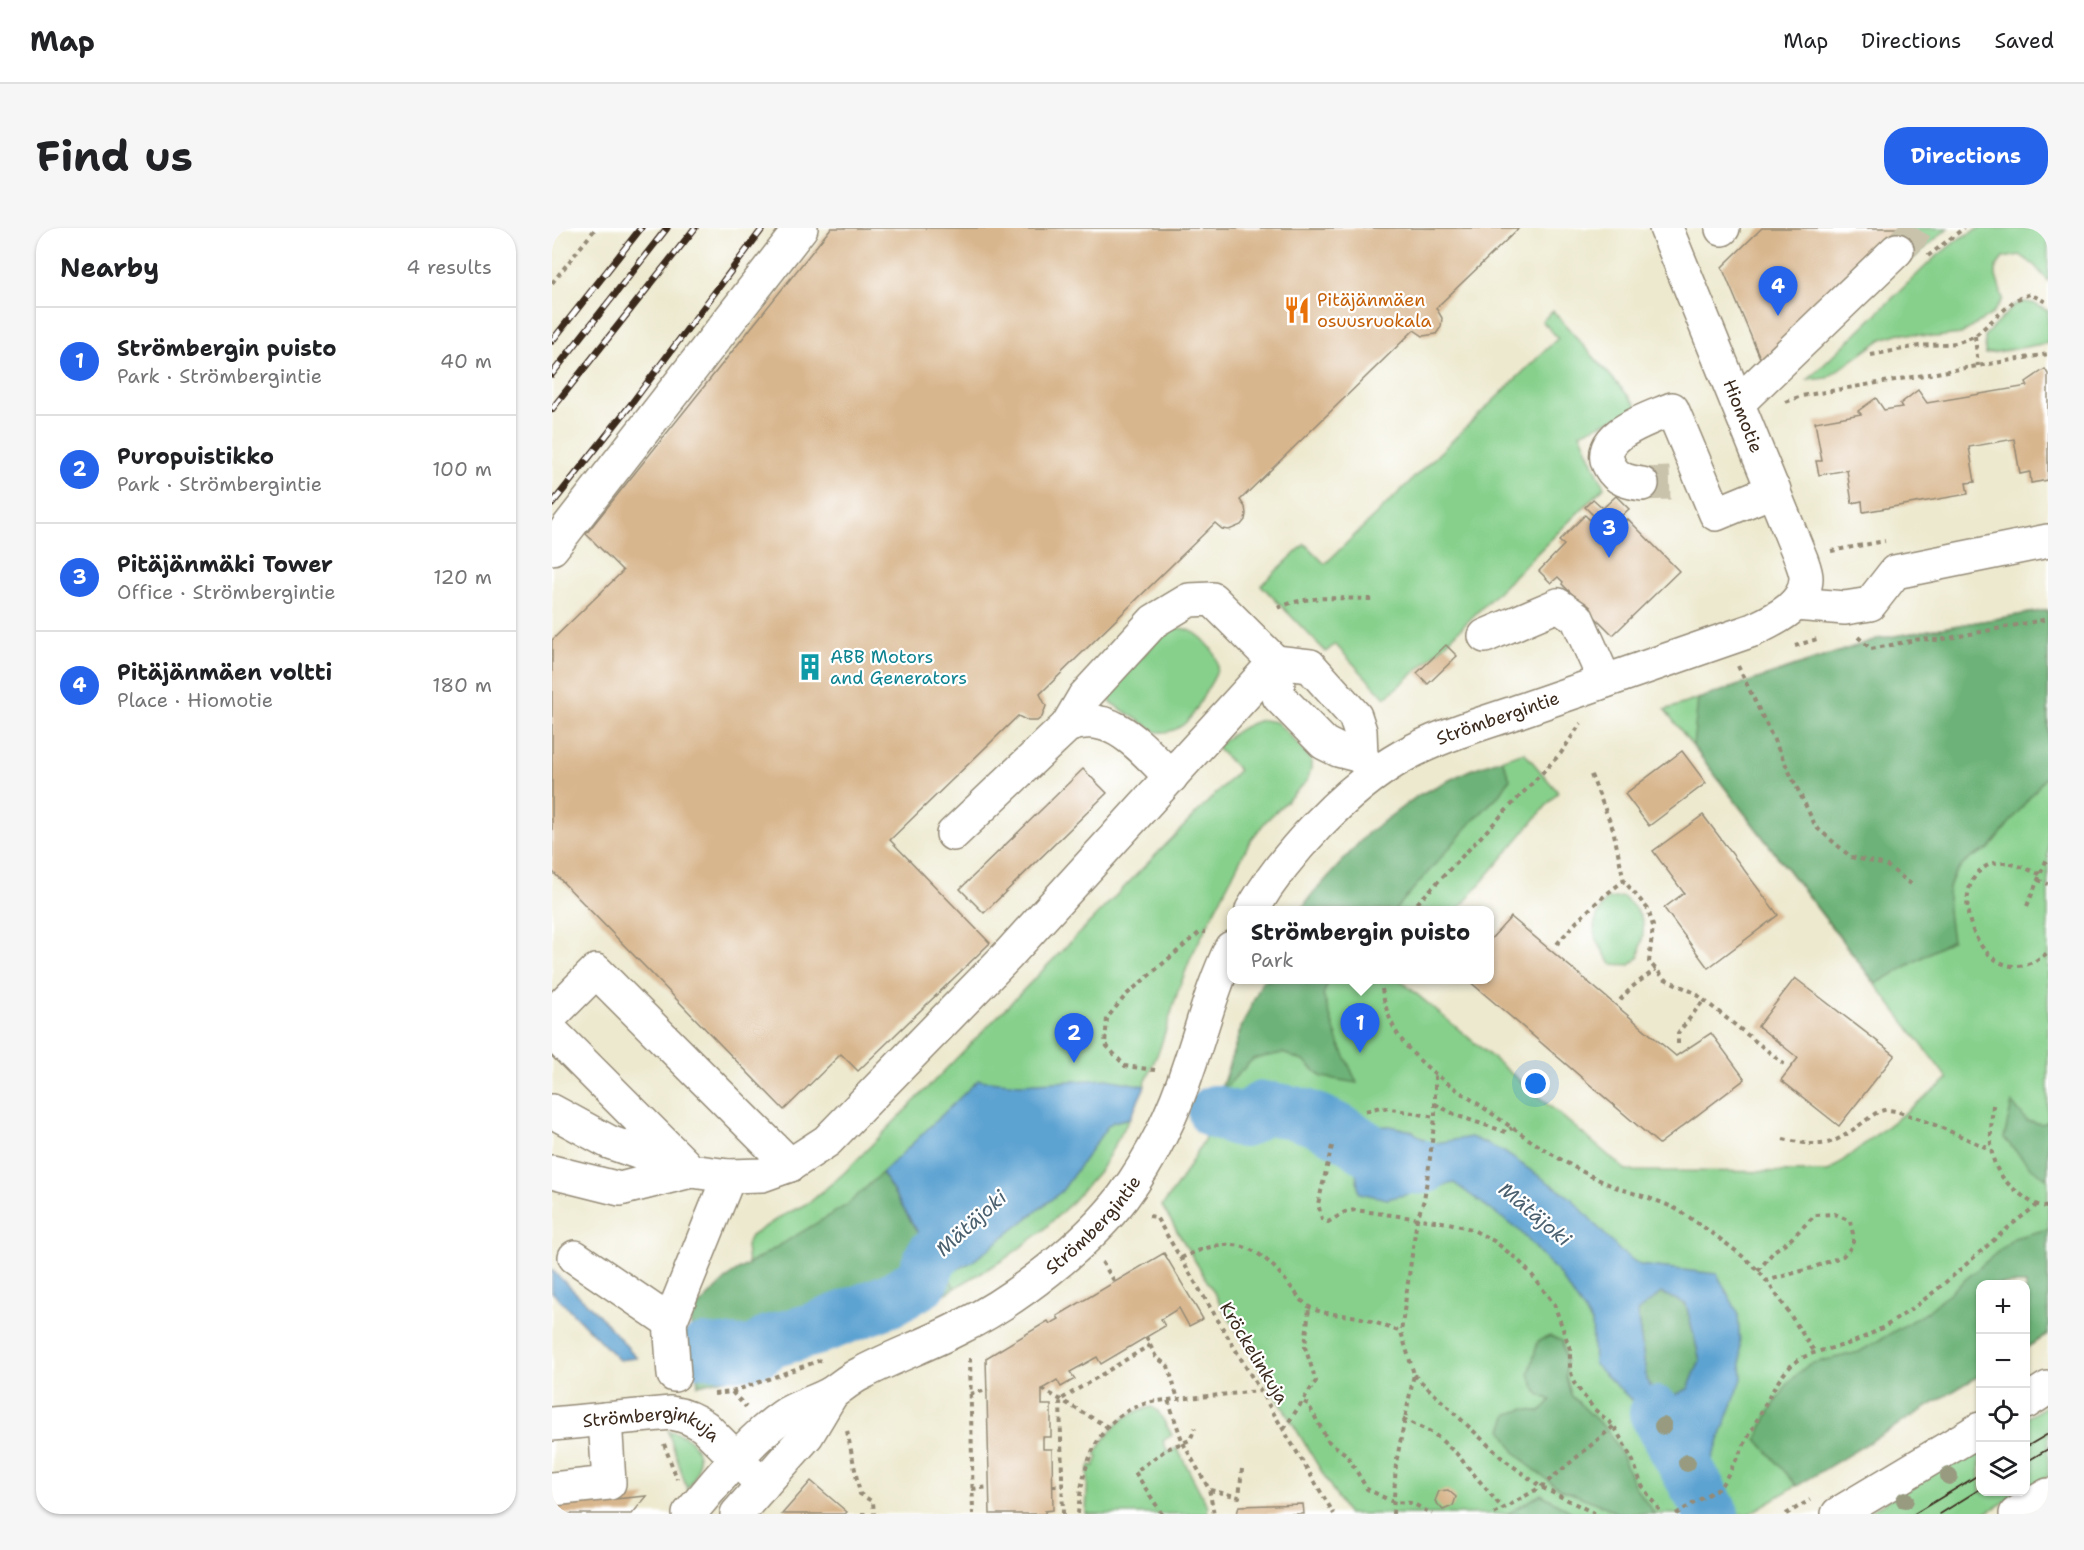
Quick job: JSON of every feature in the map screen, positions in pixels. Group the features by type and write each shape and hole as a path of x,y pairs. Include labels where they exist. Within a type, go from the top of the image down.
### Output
{"street":[{"path":"552,548 801,228"},
{"name":"Hiomotie","path":"1666,228 1748,393 1774,490 1806,576 1804,588 1795,604"},
{"path":"1748,393 1897,250"},
{"path":"1642,484 1629,482 1612,471 1607,462 1612,441 1622,431 1672,409 1716,514 1774,490"},
{"path":"1795,604 1843,615 1870,604 1895,572 2048,541"},
{"path":"953,834 1067,726 1084,697 1154,621 1189,600 1212,599 1275,662 1310,666 1355,716 1368,766"},
{"name":"Strömbergintie","path":"1254,906 1301,844 1333,810 1368,766 1402,756 1430,743 1753,630 1777,619 1795,604"},
{"path":"1485,636 1558,605 1577,618 1605,681"},
{"path":"1275,662 1279,697 1324,743 1368,766"},
{"path":"552,1111 609,1142 692,1171 729,1176 762,1175 790,1165 827,1141 1008,955 1275,662"},
{"path":"1067,726 1087,721 1120,729 1171,777"},
{"name":"Strömbergintie","path":"688,1514 736,1460 784,1415 832,1393 865,1371 963,1326 1014,1294 1054,1266 1122,1197 1138,1174 1169,1118 1190,1065 1207,1008 1220,941"},
{"path":"552,1016 596,971 790,1165"},
{"path":"552,1032 692,1171"},
{"path":"552,1172 620,1189 692,1171"},
{"path":"674,1375 670,1322 729,1176"},
{"path":"575,1257 670,1322"},
{"path":"2030,1399 2048,1388"},
{"name":"Strömbergintie","path":"737,1514 807,1435 832,1393"},
{"name":"Strömberginkuja","path":"552,1425 671,1413 684,1415 705,1427 763,1485"},
{"path":"552,1489 609,1483 605,1419"},
{"path":"1838,1514 1976,1431"},
{"path":"2016,1514 2048,1495"}],"path":[{"path":"552,283 596,228"},
{"path":"1871,355 1919,346 1956,343 1975,336 2015,300 2030,294 2048,303"},
{"path":"1975,336 1978,366"},
{"path":"1748,393 1770,409 1801,396 2048,354"},
{"path":"1278,608 1309,598 1374,599"},
{"path":"1789,648 1831,634 1843,615 1871,649 1920,639 1939,640 2048,619"},
{"path":"1748,662 1738,665 1816,827 1851,857 1886,865 1911,884"},
{"path":"1415,906 1561,753 1584,718 1573,722"},
{"path":"1591,776 1613,829 1624,881 1648,909 1653,926 1649,962 1665,979 1695,993 1784,1064"},
{"path":"2027,906 2048,855"},
{"path":"2040,874 2009,863 1991,864 1978,874 1970,888 1969,921 1976,938 1986,952 2011,967 2028,965 2048,952"},
{"path":"2038,880 2048,884"},
{"path":"1557,944 1580,916 1624,881"},
{"path":"1162,1072 1125,1066 1105,1044 1107,1018 1126,995 1200,932 1211,932 1220,941"},
{"path":"1620,1000 1632,987 1656,969"},
{"path":"1381,984 1382,999 1403,1042 1435,1073 1512,1128 1573,1167 1613,1186 1680,1211 1758,1271 1814,1351"},
{"path":"1678,1044 1678,1033 1704,1000"},
{"path":"1435,1073 1433,1135 1424,1200 1417,1219 1401,1332 1414,1374 1502,1458 1541,1487 1596,1514"},
{"path":"1435,1104 1458,1116 1506,1132 1512,1128"},
{"path":"1993,1105 1990,1149 1995,1167 2006,1184 2037,1206 2048,1207"},
{"path":"1366,1111 1380,1107 1435,1117"},
{"path":"1784,1139 1825,1145 1845,1136 1873,1114 1885,1110 1904,1113 1990,1149"},
{"path":"1332,1146 1318,1204 1322,1219 1328,1222 1345,1212 1355,1210 1449,1223 1470,1229 1494,1241 1532,1275 1554,1304 1561,1320 1570,1349 1570,1369 1575,1383 1594,1409 1614,1426 1633,1461 1642,1486 1662,1514"},
{"path":"1676,1514 1720,1487 1767,1400 1786,1371 1797,1360 1814,1351 1857,1341 1896,1320 1949,1281 2007,1227 2037,1206"},
{"path":"1758,1271 1774,1251 1791,1239 1815,1215 1835,1214 1850,1221 1853,1245 1843,1256 1812,1268 1766,1281"},
{"name":"Kröckelinkuja","path":"1143,1215 1156,1217 1334,1514"},
{"path":"1181,1258 1201,1249 1218,1245 1236,1245 1260,1253 1310,1308 1325,1313 1358,1317 1401,1332"},
{"path":"1101,1261 1115,1282"},
{"path":"1284,1429 1316,1381 1305,1347 1310,1308"},
{"path":"1146,1337 1156,1357 1168,1366 1178,1399"},
{"path":"1060,1400 1150,1345"},
{"path":"732,1392 824,1359"},
{"path":"970,1365 973,1514"},
{"path":"1393,1514 1396,1463 1403,1419 1414,1374"},
{"path":"1042,1389 1108,1427"},
{"path":"970,1394 988,1390"},
{"path":"1078,1514 1080,1489 1094,1448 1108,1427 1127,1410 1155,1401 1260,1391"},
{"path":"1060,1400 1063,1514"},
{"path":"1168,1400 1183,1443 1209,1490 1214,1514"},
{"path":"1304,1402 1308,1404 1328,1441 1347,1455 1367,1489 1393,1502 1412,1503 1431,1514"},
{"path":"1403,1419 1433,1433 1456,1453 1503,1509"},
{"path":"846,1425 860,1494 873,1502 874,1514"},
{"path":"1494,1514 1541,1487 1614,1426"},
{"path":"1162,1514 1135,1472 1167,1449 1190,1440 1195,1428"},
{"path":"1209,1490 1239,1497 1242,1469"},
{"path":"1052,1486 1062,1486"},
{"path":"972,1489 989,1487"},
{"path":"861,1514 869,1514"}],"green space":[{"path":"1904,228 1948,228 1908,263 1889,243"},
{"path":"1980,228 2048,228 2048,281 2034,265 2020,255 2003,258 1996,267 1996,276 2003,299 1992,314 1961,334 1935,337 1900,333 1882,339 1827,378 1808,380 1932,260 1960,238"},
{"path":"2024,302 2033,303 2048,311 2048,343 1985,354 1985,335 2015,305"},
{"path":"1553,311 1639,408 1580,433 1604,487 1431,658 1385,698 1335,644 1326,652 1261,585 1305,544 1325,564 1558,338 1542,321"},
{"path":"2048,610 2048,1335 2030,1346 2030,1280 1976,1280 1976,1377 1749,1514 1347,1514 1162,1206 1179,1183 1204,1140 1241,1028 1261,984 1405,984 1627,1171 1828,1172 1948,1079 1665,710 1877,639"},
{"path":"2048,610 2048,774 1989,849 1962,865 1954,875 1948,897 1952,940 1876,984 1693,746 1698,699 1877,639"},
{"path":"1172,628 1191,631 1203,639 1216,657 1217,670 1188,721 1175,730 1157,732 1111,703 1108,694 1158,639"},
{"path":"1263,720 1276,722 1311,760 1307,781 1266,821 1250,841 1191,957 1160,1048 1130,1118 1101,1169 1040,1233 1003,1260 918,1309 843,1341 746,1374 698,1385 690,1314 732,1274 748,1264 746,1246 751,1236 780,1217 810,1202 844,1173 1239,770 1216,747 1244,727"},
{"path":"1524,752 1558,792 1461,906 1304,906 1368,833 1419,795 1470,770"},
{"path":"1502,759 1510,779 1501,793 1472,822 1398,906 1304,906 1368,833 1419,795 1470,770"},
{"path":"1623,897 1638,911 1643,924 1639,957 1630,965 1611,964 1594,932 1596,918 1607,899"},
{"path":"1261,984 1327,984 1323,995 1339,1043 1357,1083 1322,1077 1305,1062 1283,1053 1253,1059 1221,1092 1241,1028"},
{"path":"2012,1103 2027,1121 2043,1124 2048,1121 2048,1179 2030,1167 2004,1138"},
{"path":"882,1173 932,1256 955,1288 925,1305 862,1334 798,1358 698,1385 690,1314 732,1274 847,1205"},
{"path":"2048,1229 2048,1334 2030,1345 2030,1280 1976,1280 1976,1377 1797,1486 1757,1439 1768,1414 1789,1382 1809,1364 1859,1352 1927,1312 2014,1238"},
{"path":"1662,1293 1686,1304 1700,1360 1688,1389 1661,1401 1647,1381 1637,1311"},
{"path":"1550,1336 1562,1341 1566,1360 1566,1377 1571,1395 1608,1431 1635,1487 1655,1514 1618,1514 1602,1505 1560,1489 1514,1451 1502,1429 1508,1414 1525,1409 1540,1412 1551,1400 1538,1394 1529,1374 1538,1341"},
{"path":"2048,1405 2048,1476 2030,1487 2030,1442 2030,1416"},
{"path":"1152,1407 1158,1411 1172,1435 1163,1441 1168,1452 1177,1448 1208,1507 1207,1514 1086,1514 1088,1472 1090,1465 1094,1466 1098,1457 1095,1455 1100,1446 1125,1418"},
{"path":"668,1431 688,1439 694,1445 697,1453 697,1471 687,1489"},
{"path":"1976,1447 1976,1496 2015,1496 1984,1514 1865,1514"},
{"path":"1541,1494 1575,1514 1507,1514"}],"water":[{"path":"1107,1079 1145,1086 1130,1118 1113,1122 1107,1127 1062,1191 972,1262 947,1274 932,1256 882,1173 978,1080 1020,1084"},
{"path":"1390,1126 1412,1131 1430,1144 1471,1137 1504,1152 1571,1198 1620,1251 1640,1265 1717,1274 1738,1313 1742,1379 1709,1467 1673,1489 1645,1413 1594,1364 1592,1323 1559,1274 1520,1231 1454,1183 1387,1199 1359,1193 1354,1158 1357,1140 1369,1127","holes":["1661,1293 1686,1304 1700,1360 1688,1389 1661,1401 1647,1381 1637,1312"]},
{"path":"552,1270 599,1315 637,1358 619,1360 552,1292"}],"building":[{"name":"ABB Motors and Generators","path":"831,228 1519,228 1436,308 1442,318 1441,327 1436,334 1423,336 1414,330 1240,500 1245,507 1246,514 1241,525 1229,530 1222,529 1215,523 1040,694 1046,706 1042,717 1037,721 1028,721 1018,716 890,840 990,943 858,1071 841,1054 784,1110 552,871 552,640 623,571 586,534"},
{"path":"1762,228 1904,228 1763,365 1722,267"},
{"path":"2045,369 2048,374 2048,480 2031,483 2030,472 2020,474 2014,439 1969,447 1975,482 1966,483 1968,494 1863,512 1862,501 1852,503 1847,470 1819,475 1816,461 1822,461 1815,422 1861,414 1858,411 1876,398 1884,410 1902,407 1900,404 1918,390 1927,403 2028,386 2026,382"},
{"path":"1616,496 1629,509 1617,520 1621,523 1628,519 1679,571 1613,635 1562,584 1563,582 1558,577 1551,583 1539,571 1564,545 1559,541 1585,515 1590,520 1594,516 1585,507 1593,499 1603,508"},
{"path":"1446,645 1457,656 1428,684 1417,673"},
{"path":"1682,751 1706,783 1649,826 1625,794"},
{"path":"1083,769 1107,793 984,913 960,889"},
{"path":"1703,815 1778,915 1708,968 1664,908 1684,893 1653,851"},
{"path":"1511,917 1676,1056 1711,1033 1745,1079 1659,1144 1473,984 1494,984 1494,936"},
{"path":"1795,978 1895,1055 1839,1126 1781,1080 1798,1058 1758,1026"},
{"path":"1164,1253 1203,1319 1189,1326 1179,1308 1161,1319 1165,1326 1101,1364 1097,1357 1070,1372 1075,1379 1061,1387 1057,1380 1042,1389 1042,1405 1051,1405 1051,1437 1043,1437 1043,1449 1052,1449 1053,1510 1045,1511 1045,1514 990,1514 986,1358 1048,1321 1050,1324 1059,1319 1057,1316"},
{"path":"811,1481 847,1512 845,1514 782,1514"},
{"path":"1448,1490 1456,1497 1453,1506 1443,1510 1435,1501 1439,1491"},
{"path":"647,1496 632,1514 552,1514 552,1505"},
{"path":"1303,1504 1304,1514 1237,1514 1239,1506"}],"waterway":[{"name":"Mätäjoki","path":"1215,1112 1243,1121 1263,1108 1294,1113 1331,1127 1389,1162 1411,1167 1424,1167"},
{"name":"Mätäjoki","path":"703,1351 746,1353 759,1350 771,1341 812,1330 890,1300 921,1282 932,1256 989,1207"},
{"name":"Mätäjoki","path":"1656,1413 1712,1514"}],"tunnel":[{"path":"1897,250 1916,228"},
{"path":"1642,484 1670,483"}],"tram line":[{"path":"2030,1445 2048,1434"},
{"path":"2030,1460 2048,1449"},
{"path":"1914,1514 1976,1476"},
{"path":"1940,1514 1976,1492"}],"railway":[{"path":"552,341 641,228"},
{"path":"552,374 667,228"},
{"path":"552,409 695,228"},
{"path":"552,504 629,407 763,228"}],"place":[{"name":"Pitäjänmäen osuusruokala","path":"1297,310"},
{"name":"Pitäjänmäen voltti","path":"1778,316"},
{"name":"Pitäjänmäki Tower","path":"1609,558"},
{"name":"ABB Motors and Generators","path":"810,667"},
{"name":"Strömbergin puisto","path":"1360,1053"},
{"name":"Puropuistikko","path":"1074,1063"}]}
